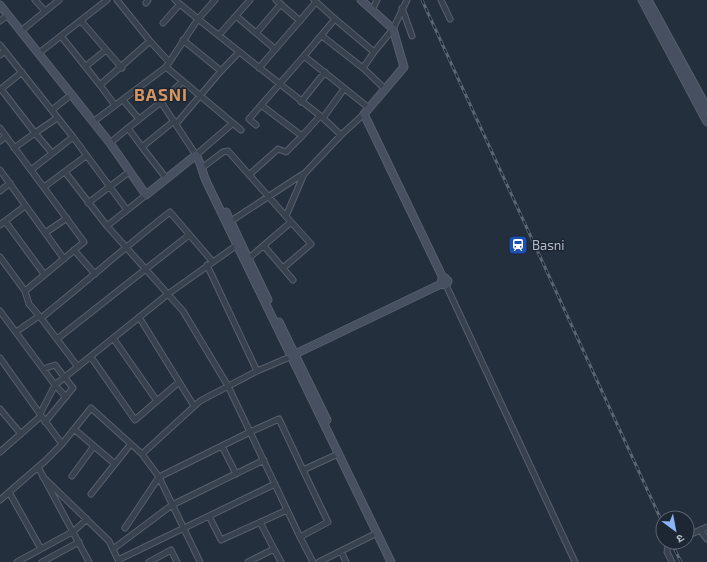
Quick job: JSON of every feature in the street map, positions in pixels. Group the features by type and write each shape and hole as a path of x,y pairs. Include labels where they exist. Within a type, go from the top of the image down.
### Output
{"street":[{"path":"35,0 45,11"},
{"path":"20,31 59,0"},
{"path":"39,53 107,0"},
{"path":"117,0 182,82 201,96 240,130"},
{"path":"93,122 114,104 123,100 167,64 198,20 215,0"},
{"path":"219,35 250,0"},
{"path":"231,221 304,174 341,135 364,114 384,88 404,67 393,29 361,0"},
{"path":"372,10 377,0"},
{"path":"363,68 393,29 407,0"},
{"path":"441,0 450,19"},
{"path":"642,0 707,122"},
{"path":"648,0 707,108"},
{"path":"259,68 300,21 315,1 374,52"},
{"path":"162,23 178,2 198,20 280,84 341,135"},
{"path":"257,32 279,2 300,21"},
{"path":"0,5 110,143 146,195"},
{"path":"402,8 412,36"},
{"path":"0,21 8,15"},
{"path":"236,16 257,32 275,49"},
{"path":"256,125 249,119 322,36 335,19"},
{"path":"80,20 122,68"},
{"path":"61,36 86,66 114,104"},
{"path":"322,36 363,68 384,88"},
{"path":"183,40 221,71"},
{"path":"100,85 122,68 150,41"},
{"path":"0,45 73,137 109,188 127,210"},
{"path":"86,66 106,50"},
{"path":"0,55 5,51"},
{"path":"142,147 175,123 201,96 221,71 239,52"},
{"path":"304,56 369,108"},
{"path":"22,72 0,89 52,153"},
{"path":"301,102 324,72"},
{"path":"110,143 161,102 182,82"},
{"path":"249,175 278,149 286,152 321,117 344,89"},
{"path":"52,110 72,94"},
{"path":"123,100 139,119"},
{"path":"161,102 196,154 203,168 207,183 237,245 396,562"},
{"path":"261,105 302,136"},
{"path":"364,114 575,562"},
{"path":"14,148 57,118"},
{"path":"107,226 232,124"},
{"path":"0,128 84,242 25,291"},
{"path":"128,128 166,178"},
{"path":"0,141 6,136"},
{"path":"31,170 73,137"},
{"path":"203,168 226,150 311,244 283,268"},
{"path":"44,187 86,156"},
{"path":"203,168 207,173 249,258 293,355"},
{"path":"0,170 64,259"},
{"path":"65,172 107,226 182,311 228,386 313,562"},
{"path":"88,203 129,172"},
{"path":"286,216 304,174"},
{"path":"0,191 10,183"},
{"path":"25,206 2,223 44,274"},
{"path":"16,332 40,317 170,212 212,261"},
{"path":"45,234 67,218"},
{"path":"249,258 291,222"},
{"path":"57,339 189,235"},
{"path":"0,452 40,415 55,386 65,377 168,294 212,261 237,245"},
{"path":"264,246 293,280"},
{"path":"74,250 95,274"},
{"path":"0,257 25,291 26,299 78,367"},
{"path":"207,265 257,371"},
{"path":"142,454 194,406 228,386 443,283"},
{"path":"0,311 55,386 66,397"},
{"path":"139,317 194,406"},
{"path":"113,338 157,401"},
{"path":"90,357 135,420 179,382"},
{"path":"0,358 62,444"},
{"path":"43,369 55,365 73,388 45,422"},
{"path":"0,500 62,444 91,408 130,445 142,454 159,476 200,562"},
{"path":"1,411 21,434"},
{"path":"124,528 159,476 279,419 328,522 300,536"},
{"path":"74,429 115,464"},
{"path":"333,438 338,454 391,562"},
{"path":"92,494 130,445"},
{"path":"72,476 94,446"},
{"path":"222,446 236,474"},
{"path":"303,470 338,454"},
{"path":"113,549 172,505 264,460"},
{"path":"38,467 90,562"},
{"path":"43,477 109,541 119,561 183,528 275,484"},
{"path":"9,492 41,549"},
{"path":"209,516 221,540 287,510"},
{"path":"17,562 74,531 87,519"},
{"path":"260,522 281,562"},
{"path":"695,532 707,527"},
{"path":"700,530 707,539"},
{"path":"319,562 377,533"},
{"path":"42,562 80,542"},
{"path":"248,562 274,549"},
{"path":"149,562 171,550 177,562"},
{"path":"667,550 672,562"},
{"path":"341,552 346,562"}],"railway":[{"path":"422,0 657,510"},
{"path":"675,550 681,562"}],"place":[{"name":"Basni","path":"518,245"}],"district":[{"name":"BASNI","path":"161,94"}]}
